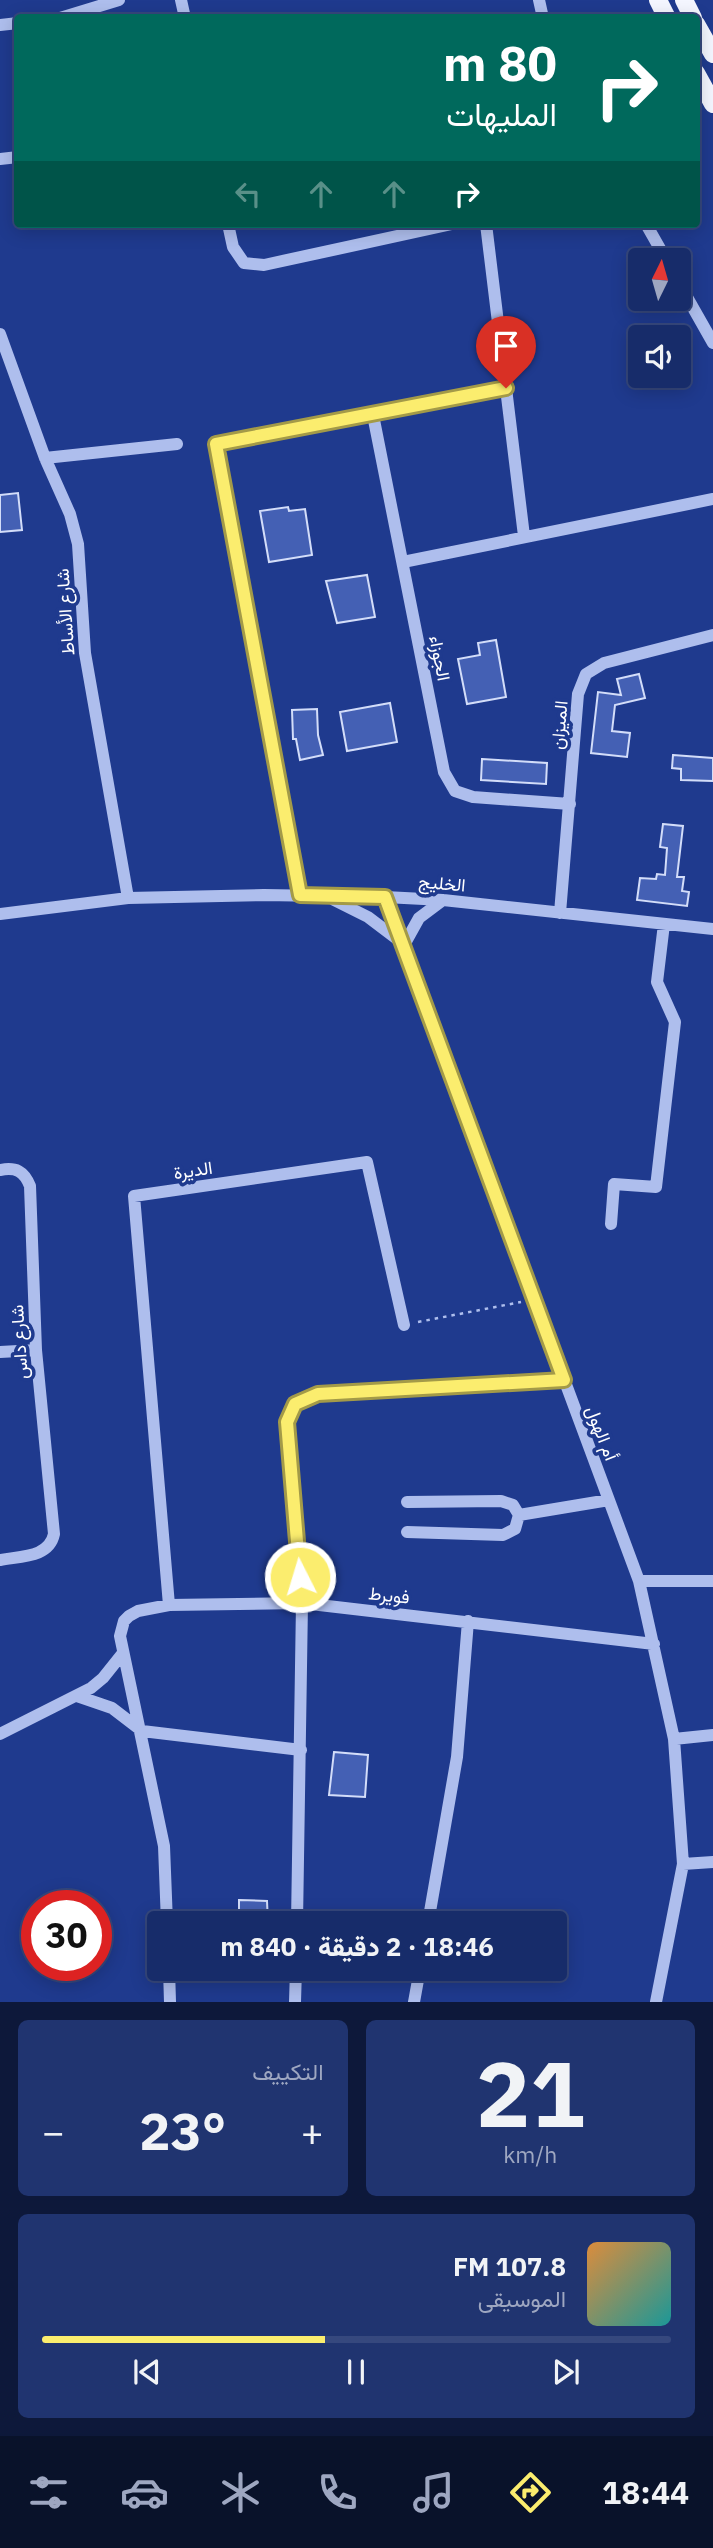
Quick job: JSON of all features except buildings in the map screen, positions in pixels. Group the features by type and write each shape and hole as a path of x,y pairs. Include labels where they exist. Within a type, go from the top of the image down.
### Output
{"main road":[{"path":"700,31 713,54"},
{"path":"700,80 713,104"}],"street":[{"path":"67,14 84,5 120,0"},
{"path":"229,228 233,247 244,263 264,265 434,228"},
{"path":"486,228 524,536"},
{"path":"648,228 660,248"},
{"path":"691,304 713,343"},
{"name":"شارع الأساط","path":"0,334 45,458 70,514 78,544 85,653 128,898"},
{"path":"300,895 216,444 506,388"},
{"name":"الجوزاء","path":"373,415 444,772 455,791 473,796 570,804"},
{"path":"45,458 177,444"},
{"path":"403,562 713,499"},
{"name":"الميزان","path":"560,913 578,694 586,674 604,663 713,635"},
{"name":"الخليج","path":"0,914 128,898 300,895 443,900 713,929"},
{"path":"327,896 368,917 404,945 419,918 443,900"},
{"name":"أم الهول","path":"385,897 639,1581 674,1739 683,1864 656,2002"},
{"path":"611,1224 614,1184 656,1187 675,1022 657,982 664,924"},
{"name":"الديرة","path":"169,1605 134,1196 366,1162 404,1325"},
{"name":"شارع داس","path":"0,1170 19,1170 26,1175 30,1186 36,1350 54,1534 51,1544 43,1552 0,1560"},
{"path":"0,1352 36,1350"},
{"path":"297,1911 302,1603 287,1422 295,1404 318,1394 564,1380"},
{"path":"519,1515 609,1500"},
{"path":"407,1502 501,1501 513,1505 519,1515 515,1529 503,1535 407,1532"},
{"path":"639,1581 713,1581"},
{"name":"فويرط","path":"123,1653 120,1636 124,1621 138,1611 169,1605 302,1603 653,1644"},
{"path":"430,1911 457,1756 468,1621"},
{"path":"0,1734 77,1696 103,1678 123,1653"},
{"path":"123,1653 142,1731 164,1846 167,1911"},
{"path":"77,1696 112,1708 142,1731 301,1750"},
{"path":"674,1739 713,1735"},
{"path":"683,1864 713,1862"},
{"path":"169,1981 170,2002"},
{"path":"295,2002 296,1981"},
{"path":"414,2002 418,1981"}],"path":[{"path":"404,1325 534,1300"}],"route":[{"path":"300,1577 287,1422 295,1404 318,1394 564,1380 385,897 300,895 216,444 506,388"}]}
